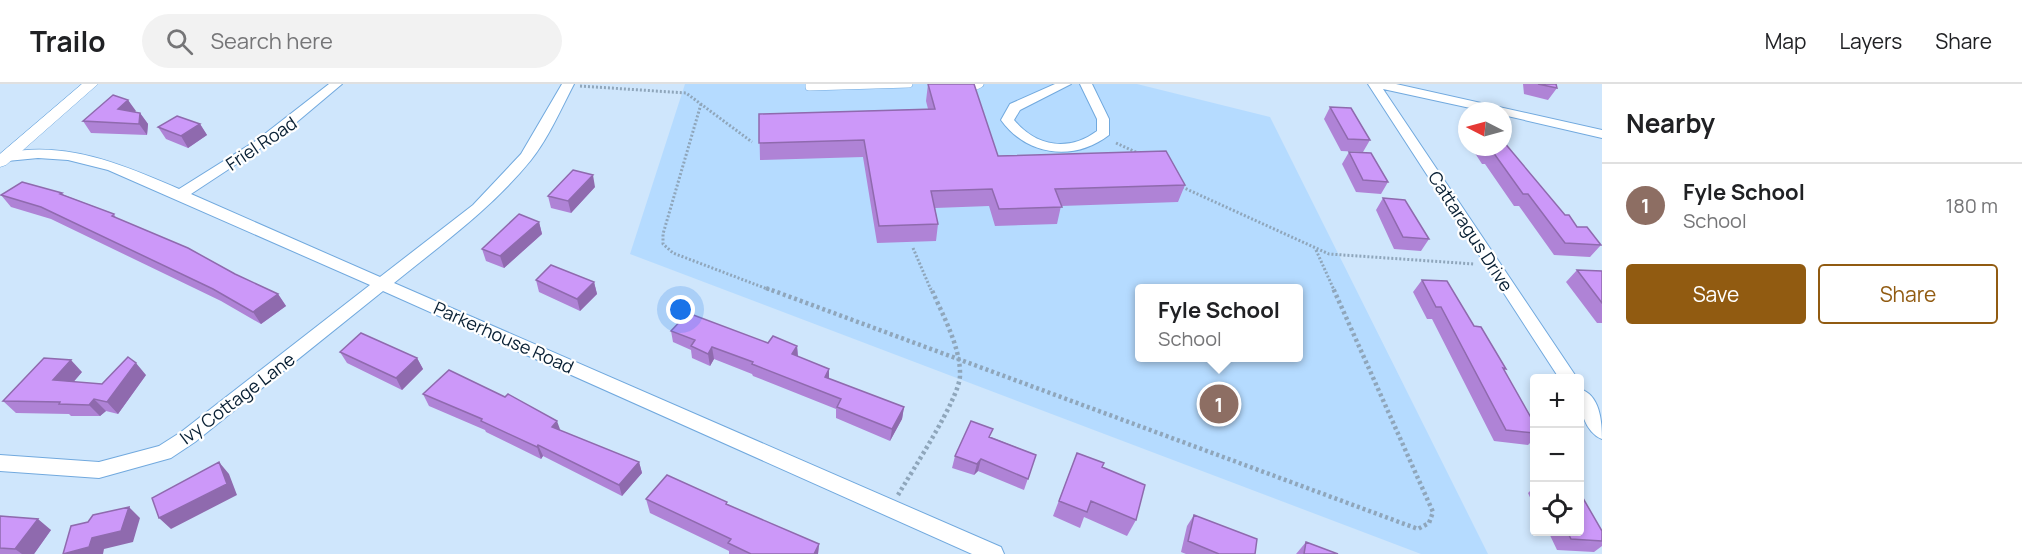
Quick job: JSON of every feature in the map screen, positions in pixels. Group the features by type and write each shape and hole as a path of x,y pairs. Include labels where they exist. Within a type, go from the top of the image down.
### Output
{"street":[{"path":"3,160 91,84"},
{"name":"Friel Road","path":"181,194 257,147 302,115 336,84"},
{"path":"1063,84 1015,107 1007,120 1015,133 1032,144 1056,148 1081,148 1094,142 1104,132 1103,119 1086,84"},
{"name":"Cattaragus Drive","path":"1374,84 1565,374"},
{"path":"1379,84 1461,102"},
{"name":"Ivy Cottage Lane","path":"0,463 99,470 164,452 216,417 478,208 513,173 538,140 568,85"},
{"path":"1512,113 1602,134"},
{"name":"Parkerhouse Road","path":"3,160 32,153 82,157 128,172 994,554"},
{"path":"1584,402 1602,431"}],"lane":[{"path":"809,84 809,87 909,84"},
{"path":"967,84 976,86 980,84"}],"path":[{"path":"568,85 686,93 752,142"},
{"path":"700,104 663,234 663,244 673,254 957,361 1403,525 1418,528 1429,523 1433,513 1316,250"},
{"path":"1116,143 1145,156"},
{"path":"1179,186 1316,250 1341,256 1474,264"},
{"path":"891,508 937,427 960,379 957,361 940,312 913,248"}],"shaded area":[{"path":"685,84 1137,84 1270,117 1488,554 1421,554 630,254"}],"building":[{"path":"928,84 974,84 998,156 1166,151 1185,185 1055,189 1062,207 999,209 992,189 931,191 938,224 879,226 864,140 759,143 759,114 935,109"},
{"path":"1538,84 1556,84 1557,88"},
{"path":"113,95 128,100 118,109 140,113 139,124 83,121"},
{"path":"1330,107 1351,108 1370,140 1348,139"},
{"path":"177,116 200,124 181,136 158,127"},
{"path":"1349,152 1371,153 1388,182 1363,180"},
{"path":"1512,152 1565,215 1569,215 1577,227 1587,227 1601,245 1565,243 1528,194 1523,194 1496,156 1512,156"},
{"path":"573,170 593,175 568,201 548,196"},
{"path":"22,182 62,193 60,194 114,214 112,216 188,248 278,294 253,312 213,289 41,207 1,195"},
{"path":"1383,198 1405,200 1429,239 1403,237"},
{"path":"519,214 539,222 500,256 482,249"},
{"path":"551,265 594,282 577,299 536,280"},
{"path":"1577,270 1602,271 1602,303"},
{"path":"1422,280 1447,281 1474,326 1481,327 1530,416 1530,433 1506,430 1441,307 1436,307"},
{"path":"688,313 768,343 773,336 797,346 792,354 829,369 825,377 904,407 892,429 837,407 841,399 752,364 753,362 712,347 708,354 691,346 695,340 671,331"},
{"path":"361,333 417,358 396,378 340,352"},
{"path":"128,357 136,363 107,402 94,399 89,405 3,401 44,358 71,360 53,380 102,384"},
{"path":"449,370 505,397 508,394 557,421 552,427 639,462 619,485 538,445 537,447 481,421 482,419 423,394"},
{"path":"971,421 993,429 989,437 1036,455 1028,479 981,459 977,464 955,456"},
{"path":"1077,453 1104,463 1102,467 1145,485 1136,520 1091,501 1087,512 1059,501"},
{"path":"219,462 227,484 159,518 152,498"},
{"path":"667,475 727,502 726,504 819,544 814,554 751,554 728,543 731,539 646,499"},
{"path":"1584,500 1602,531 1602,541 1571,539 1570,536 1584,536"},
{"path":"129,507 121,531 92,538 89,547 63,554 71,526 88,522 93,515"},
{"path":"1194,515 1257,539 1255,554 1219,554 1188,541"},
{"path":"0,516 38,519 15,549 0,548"},
{"path":"1306,542 1338,554 1304,554"}],"place":[{"name":"Fyle School","path":"1219,404"}]}
